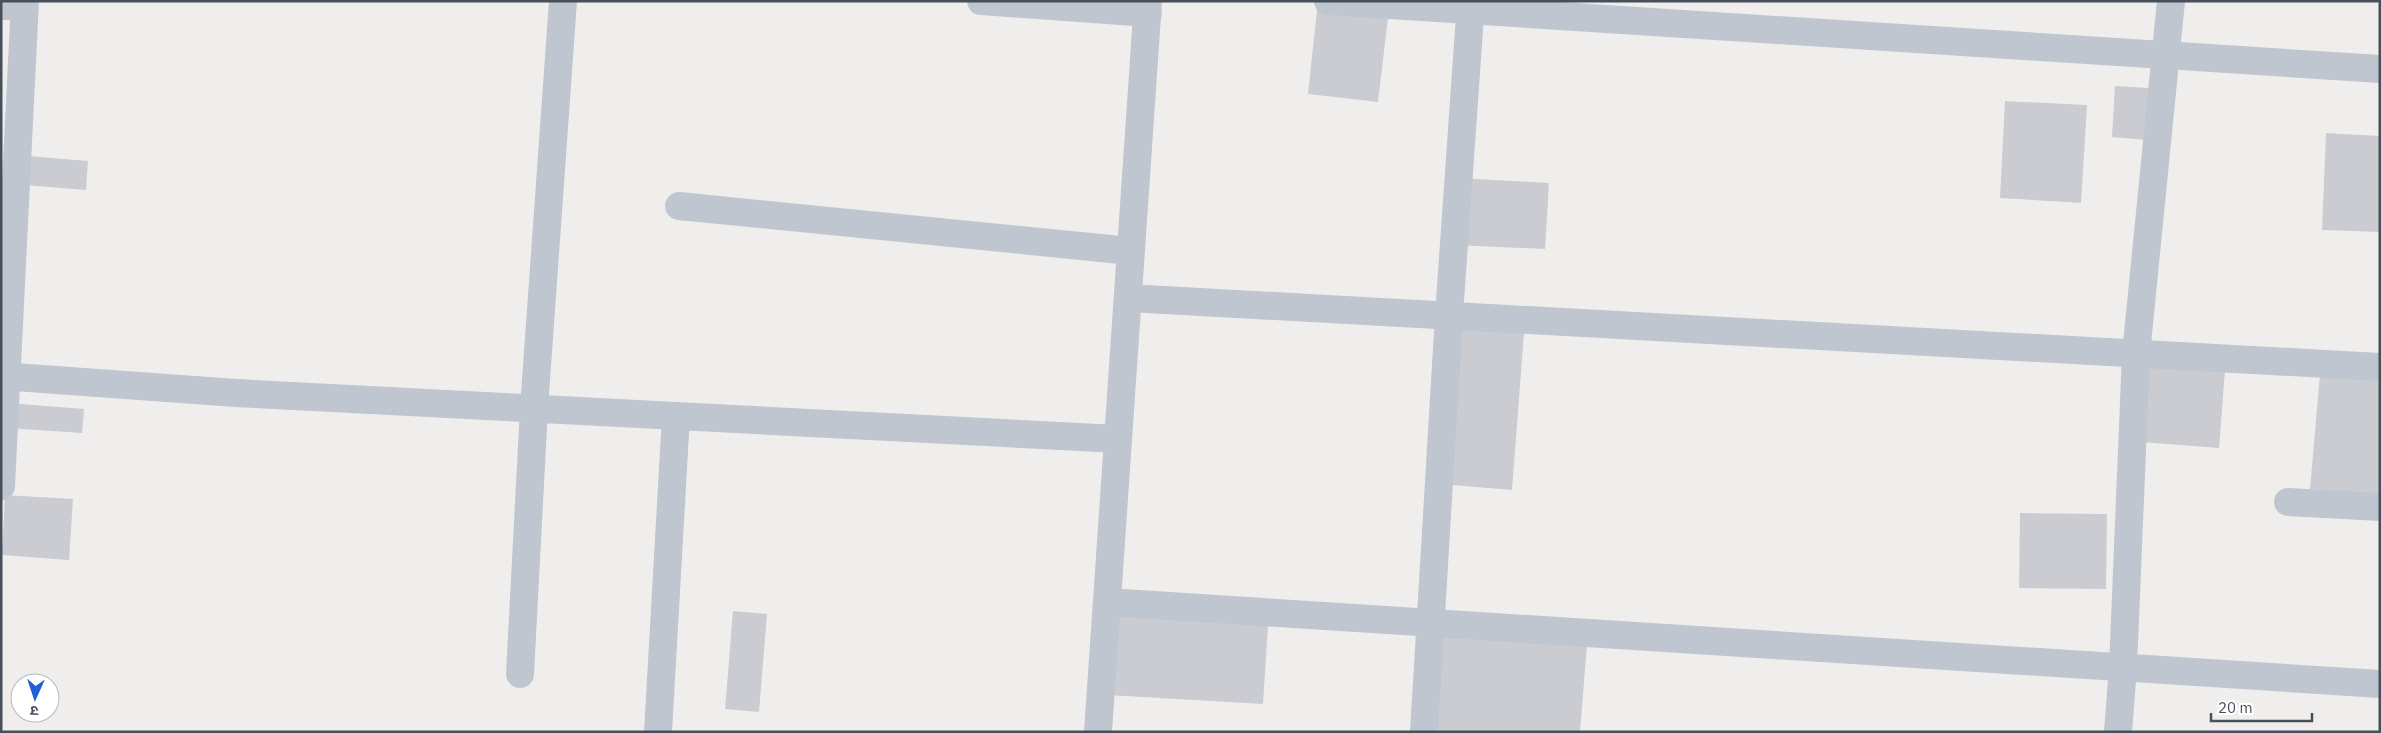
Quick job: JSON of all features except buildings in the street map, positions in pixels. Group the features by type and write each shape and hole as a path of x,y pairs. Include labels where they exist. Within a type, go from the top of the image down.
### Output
{"street":[{"path":"520,674 534,408 563,1"},
{"path":"981,1 1148,7 1098,732"},
{"path":"1328,1 1470,6 2380,69"},
{"path":"2118,732 2123,667 2136,354 2171,1"},
{"path":"1,486 9,137 17,4"},
{"path":"1424,732 1470,6"},
{"path":"679,206 1131,251"},
{"path":"1128,298 2380,367"},
{"path":"3,376 236,393 1118,439"},
{"path":"658,732 676,416"},
{"path":"2288,502 2380,507"},
{"path":"1107,602 2380,684"}]}
